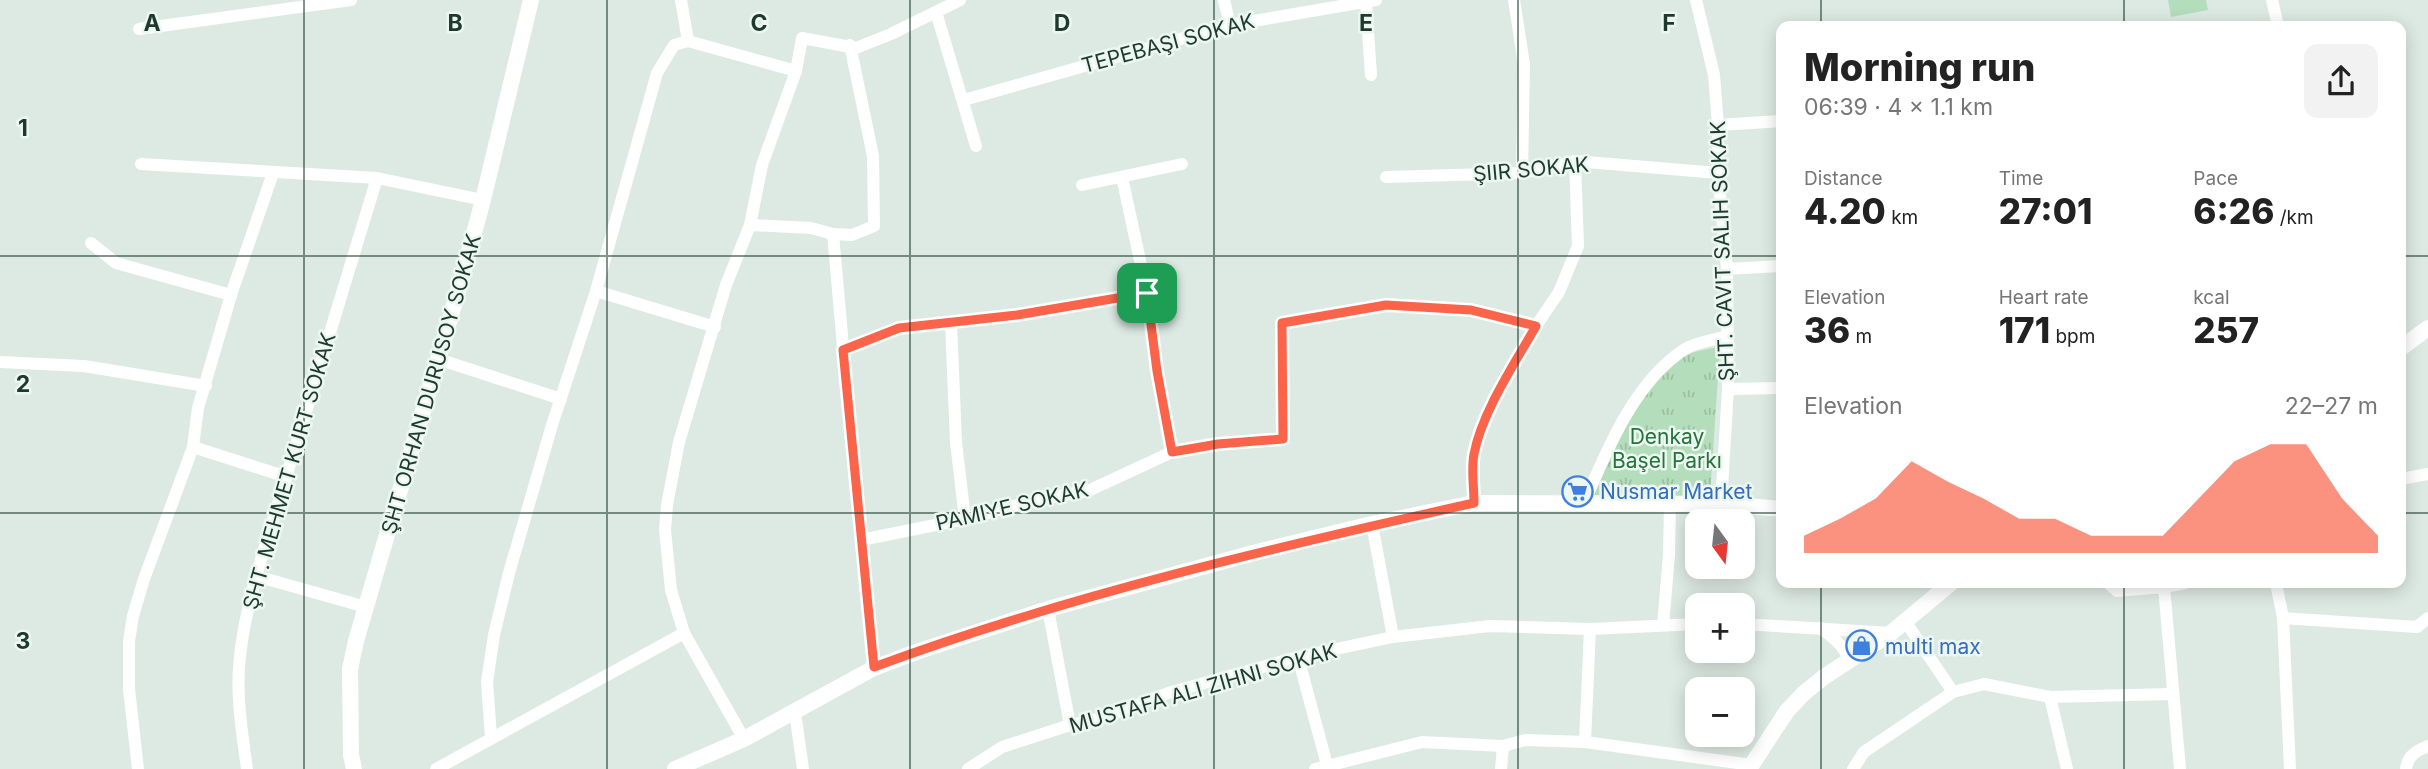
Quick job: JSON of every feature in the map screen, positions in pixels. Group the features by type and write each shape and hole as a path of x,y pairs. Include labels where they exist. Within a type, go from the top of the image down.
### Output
{"street":[{"path":"139,29 351,0"},
{"name":"ŞHT ORHAN DURUSOY SOKAK","path":"354,769 351,755 350,669 483,200 531,0"},
{"path":"681,0 688,41"},
{"path":"744,739 684,633 671,590 665,530 679,442 726,285 751,225 762,165 796,71 802,38 856,48 960,0"},
{"path":"1224,0 1230,25"},
{"path":"1514,0 1524,64 1522,173"},
{"name":"ŞHT. CAVIT SALIH SOKAK","path":"1696,0 1714,75 1718,173 1727,269 1728,389 1721,503"},
{"path":"2272,0 2277,21"},
{"path":"964,100 1230,25 1371,1 1371,75"},
{"path":"936,12 976,146"},
{"path":"491,737 487,682 494,635 509,573 596,291 657,72 674,45 688,41 796,71"},
{"path":"751,225 811,228 833,234 852,235 874,226 873,156 850,45"},
{"path":"1718,125 1776,121"},
{"path":"1474,503 1473,455 1481,432 1494,401 1536,326 1559,292 1578,246 1575,161"},
{"name":"ŞIIR SOKAK","path":"1386,177 1522,173 1575,161 1718,173"},
{"path":"141,164 377,178 483,200"},
{"path":"1082,185 1182,164"},
{"path":"138,769 129,689 129,642 133,615 193,447 198,408 231,295 273,173"},
{"path":"1122,177 1147,293 1157,371 1172,452"},
{"name":"ŞHT. MEHMET KURT SOKAK","path":"247,769 239,698 240,650 256,576 377,178"},
{"path":"833,234 874,667"},
{"path":"91,243 116,263 231,295"},
{"path":"1727,269 1776,266"},
{"path":"596,291 715,327"},
{"path":"843,350 899,328 1017,315 1147,293"},
{"name":"PAMIYE SOKAK","path":"861,540 965,519 1036,500 1088,491 1172,452 1218,444 1283,439 1282,323 1386,305 1471,310 1536,326"},
{"path":"951,323 956,442 965,519"},
{"path":"2406,344 2428,328"},
{"path":"1584,503 1615,431 1653,377 1686,348 1727,336"},
{"path":"438,359 561,399"},
{"path":"0,362 84,366 206,386"},
{"path":"1728,389 1776,388"},
{"path":"193,447 287,477"},
{"path":"2406,478 2428,474"},
{"path":"675,769 744,739 874,667 1048,610 1257,552 1371,524 1474,503 1721,503 1776,508"},
{"path":"1663,625 1667,595 1670,503"},
{"path":"1371,524 1393,637"},
{"path":"256,576 366,607"},
{"path":"1298,657 1321,767 1422,741 1503,746 1525,740 1585,742 1751,767 1787,710 1824,677 1891,633 1942,588"},
{"path":"2114,588 2117,591 2152,588"},
{"path":"2164,588 2180,769"},
{"path":"2277,588 2283,618 2290,769"},
{"path":"1048,610 1070,725"},
{"path":"2283,618 2417,627 2428,618"},
{"path":"1905,621 1953,692"},
{"name":"MUSTAFA ALI ZIHNI SOKAK","path":"975,768 1002,747 1070,725 1102,718 1168,693 1298,657 1393,637 1490,626 1590,629 1685,624"},
{"path":"1755,625 1891,633"},
{"path":"1820,628 1835,638 1850,660"},
{"path":"1585,742 1590,629"},
{"path":"436,769 684,633"},
{"path":"1853,769 1864,752 1953,692 1984,684 2050,697 2174,694"},
{"path":"2050,697 2067,769"},
{"path":"795,712 803,769"},
{"path":"1501,769 1503,746"},
{"path":"2406,769 2408,760 2416,751 2428,747"}],"green space":[{"path":"2168,0 2206,0 2208,10 2171,17"},
{"name":"Denkay Başel Parkı","path":"1720,347 1710,496 1594,495 1630,419 1654,383 1683,357"}],"place":[{"name":"Nusmar Market","path":"1577,491"},
{"name":"multi max","path":"1862,646"}],"route":[{"path":"1147,293 1157,371 1172,452 1218,444 1283,439 1282,323 1386,305 1471,310 1536,326 1494,401 1481,432 1473,455 1474,503 1371,524 1248,555 1048,610 874,667 843,350 899,328 1017,315 1147,293"}]}
